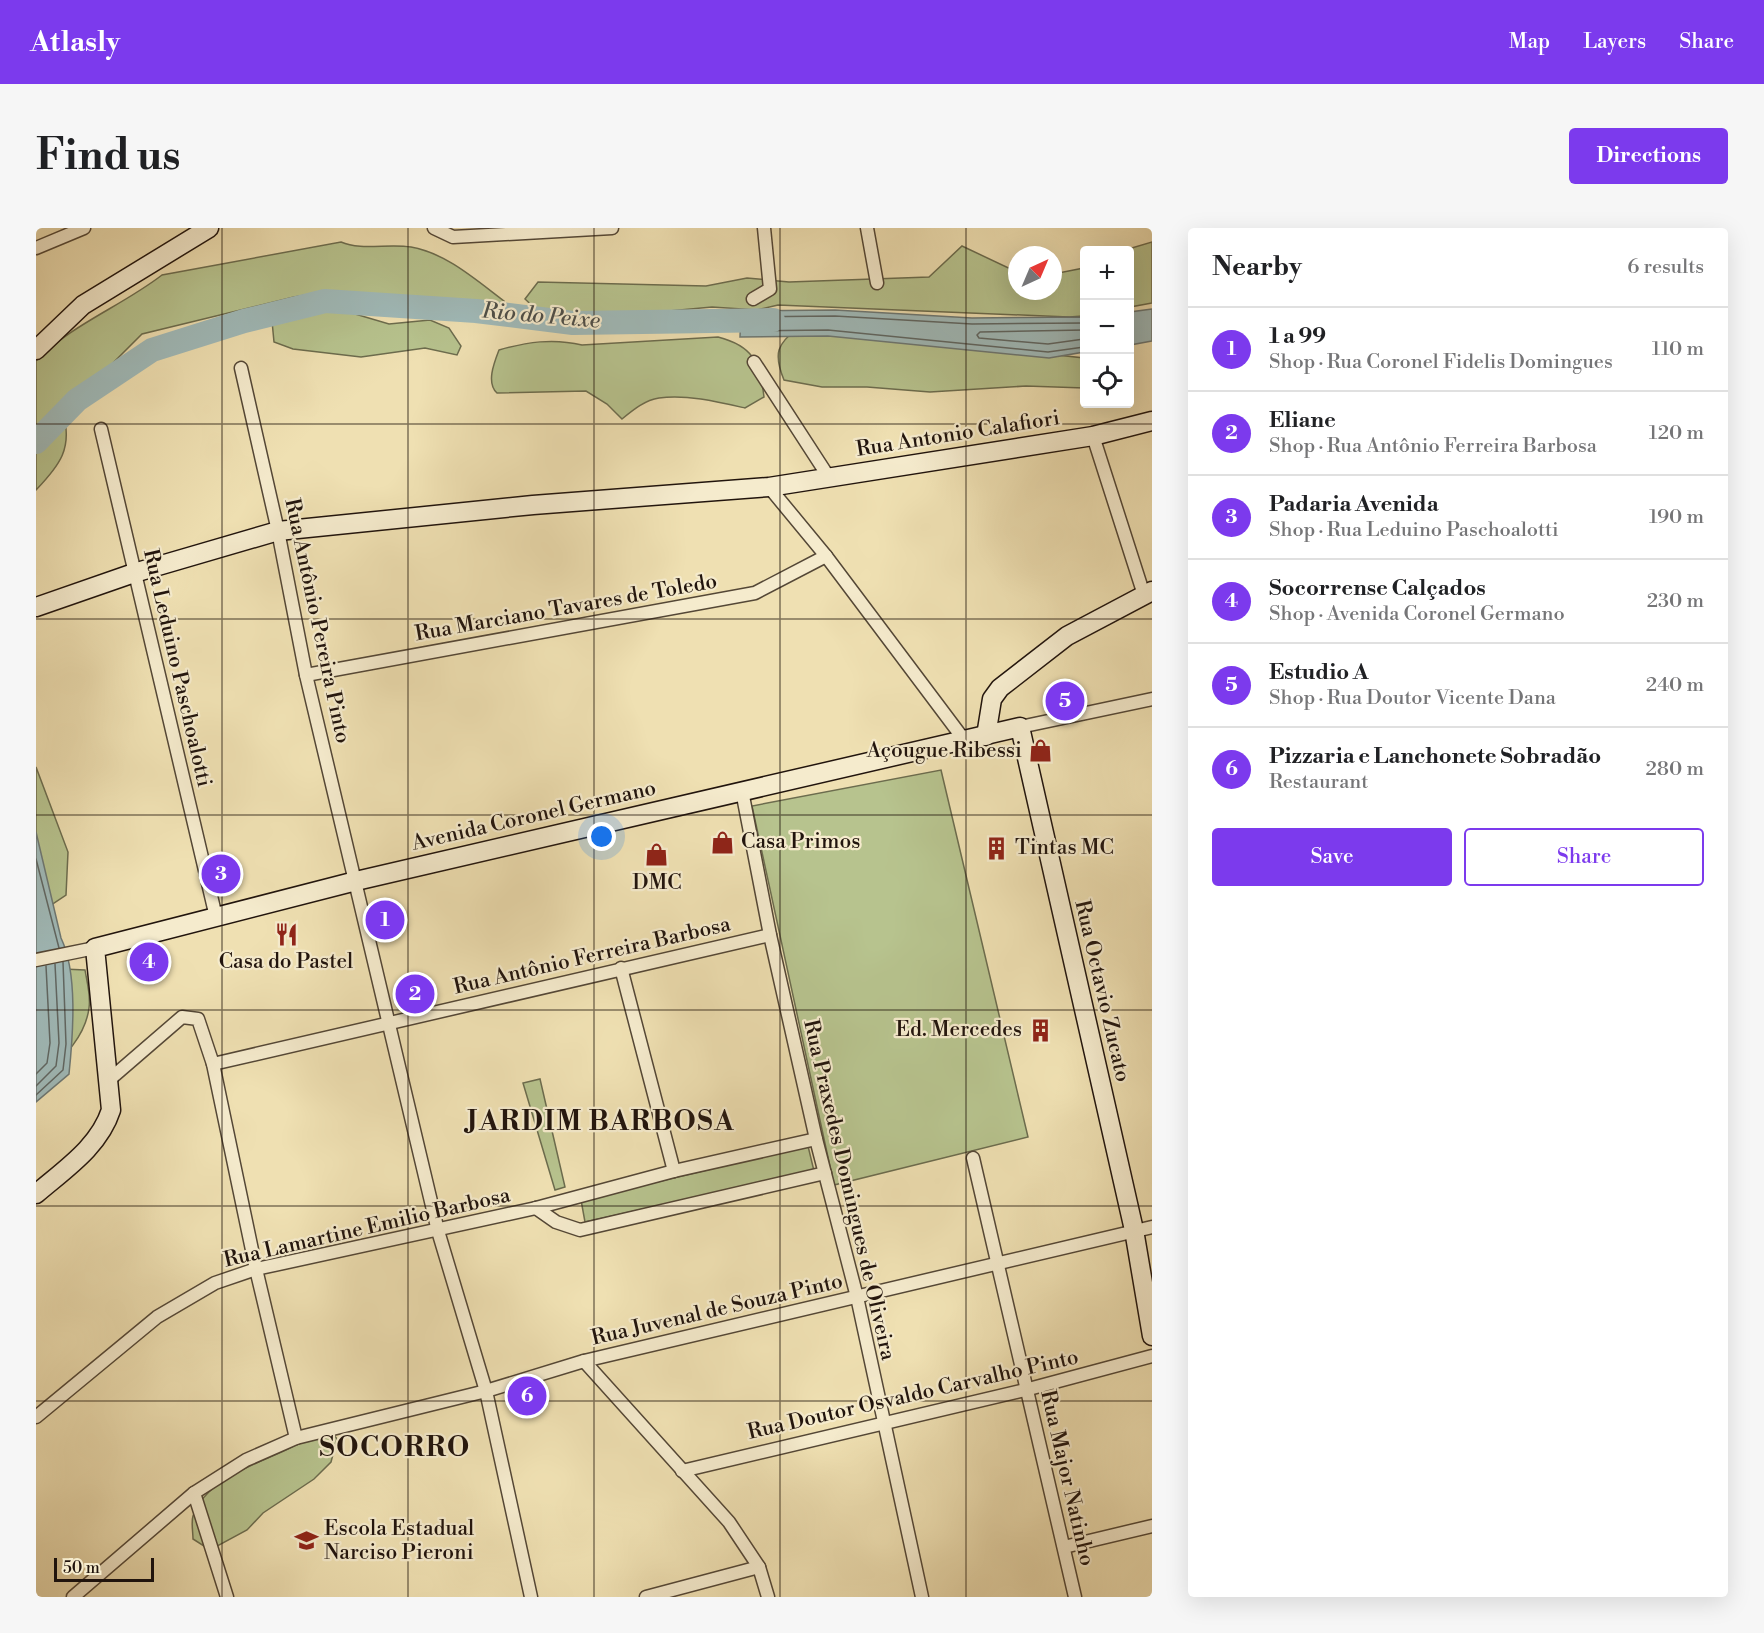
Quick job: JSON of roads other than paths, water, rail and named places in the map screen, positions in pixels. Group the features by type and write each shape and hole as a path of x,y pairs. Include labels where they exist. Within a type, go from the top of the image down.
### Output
{"street":[{"path":"36,248 84,228"},
{"path":"36,350 83,305 209,228"},
{"path":"434,228 453,237 475,231 603,228"},
{"path":"753,299 770,289 764,228"},
{"path":"867,228 877,283"},
{"path":"754,362 828,476"},
{"name":"Rua Antônio Pereira Pinto","path":"241,368 278,531 306,675 388,1024 438,1231 486,1391 531,1597"},
{"name":"Rua Antonio Calafiori","path":"36,607 134,573 278,531 533,505 769,487 1093,436 1152,421"},
{"name":"Rua Leduino Paschoalotti","path":"101,429 216,917"},
{"path":"986,736 992,699 1000,688 1067,636 1148,593 1093,436"},
{"path":"769,487 826,556 965,741"},
{"name":"Rua Marciano Tavares de Toledo","path":"306,675 755,593 826,556"},
{"path":"1020,726 1152,699"},
{"name":"Avenida Coronel Germano","path":"90,949 356,881 965,741 1020,726"},
{"name":"Rua Octavio Zucato","path":"1020,726 1134,1230 1152,1336"},
{"name":"Rua Praxedes Domingues de Oliveira","path":"742,791 770,935 816,1139 856,1298 922,1597"},
{"name":"Rua Antônio Ferreira Barbosa","path":"213,1064 770,935"},
{"path":"36,960 90,949 109,1080 111,1110 105,1129 85,1152 36,1194"},
{"path":"621,968 674,1171"},
{"path":"109,1080 183,1017 198,1019 213,1064 256,1269 296,1438"},
{"name":"Rua Lamartine Emilio Barbosa","path":"36,1417 157,1317 215,1283 256,1269 438,1231 536,1208 674,1171 816,1139"},
{"name":"Rua Major Natinho","path":"973,1158 999,1265 1025,1390 1075,1597"},
{"path":"536,1208 556,1222 580,1230 825,1173"},
{"name":"Rua Juvenal de Souza Pinto","path":"73,1597 194,1493 246,1460 296,1438 486,1391 584,1361 999,1265 1152,1227"},
{"name":"Rua Doutor Osvaldo Carvalho Pinto","path":"682,1471 1025,1390 1152,1356"},
{"path":"584,1361 729,1522 759,1567 768,1597"},
{"path":"194,1493 227,1597"},
{"path":"1064,1547 1152,1526"},
{"path":"646,1597 759,1567"}],"water":[{"path":"1152,309 1152,341 1134,344 1134,311"},
{"path":"835,310 972,318 1080,317 1080,353 1049,358 828,336 740,337 741,311"},
{"path":"36,832 70,969 73,1004 69,1074 36,1102"}],"waterway":[{"name":"Rio do Peixe","path":"36,442 77,400 152,350 244,321 325,301 476,311 573,323 773,320"}],"place":[{"name":"Estudio A","path":"1065,701"},
{"name":"Açougue Ribessi","path":"1040,751"},
{"name":"Casa Primos","path":"723,842"},
{"name":"Tintas MC","path":"997,848"},
{"name":"DMC","path":"657,855"},
{"name":"Padaria Avenida","path":"221,874"},
{"name":"1 a 99","path":"385,920"},
{"name":"Casa do Pastel","path":"286,934"},
{"name":"Socorrense Calçados","path":"149,962"},
{"name":"Eliane","path":"415,994"},
{"name":"Ed. Mercedes","path":"1040,1030"},
{"name":"Pizzaria e Lanchonete Sobradão","path":"527,1396"},
{"name":"Escola Estadual Narciso Pieroni","path":"306,1541"}],"district":[{"name":"JARDIM BARBOSA","path":"601,1122"},
{"name":"SOCORRO","path":"395,1448"}]}
